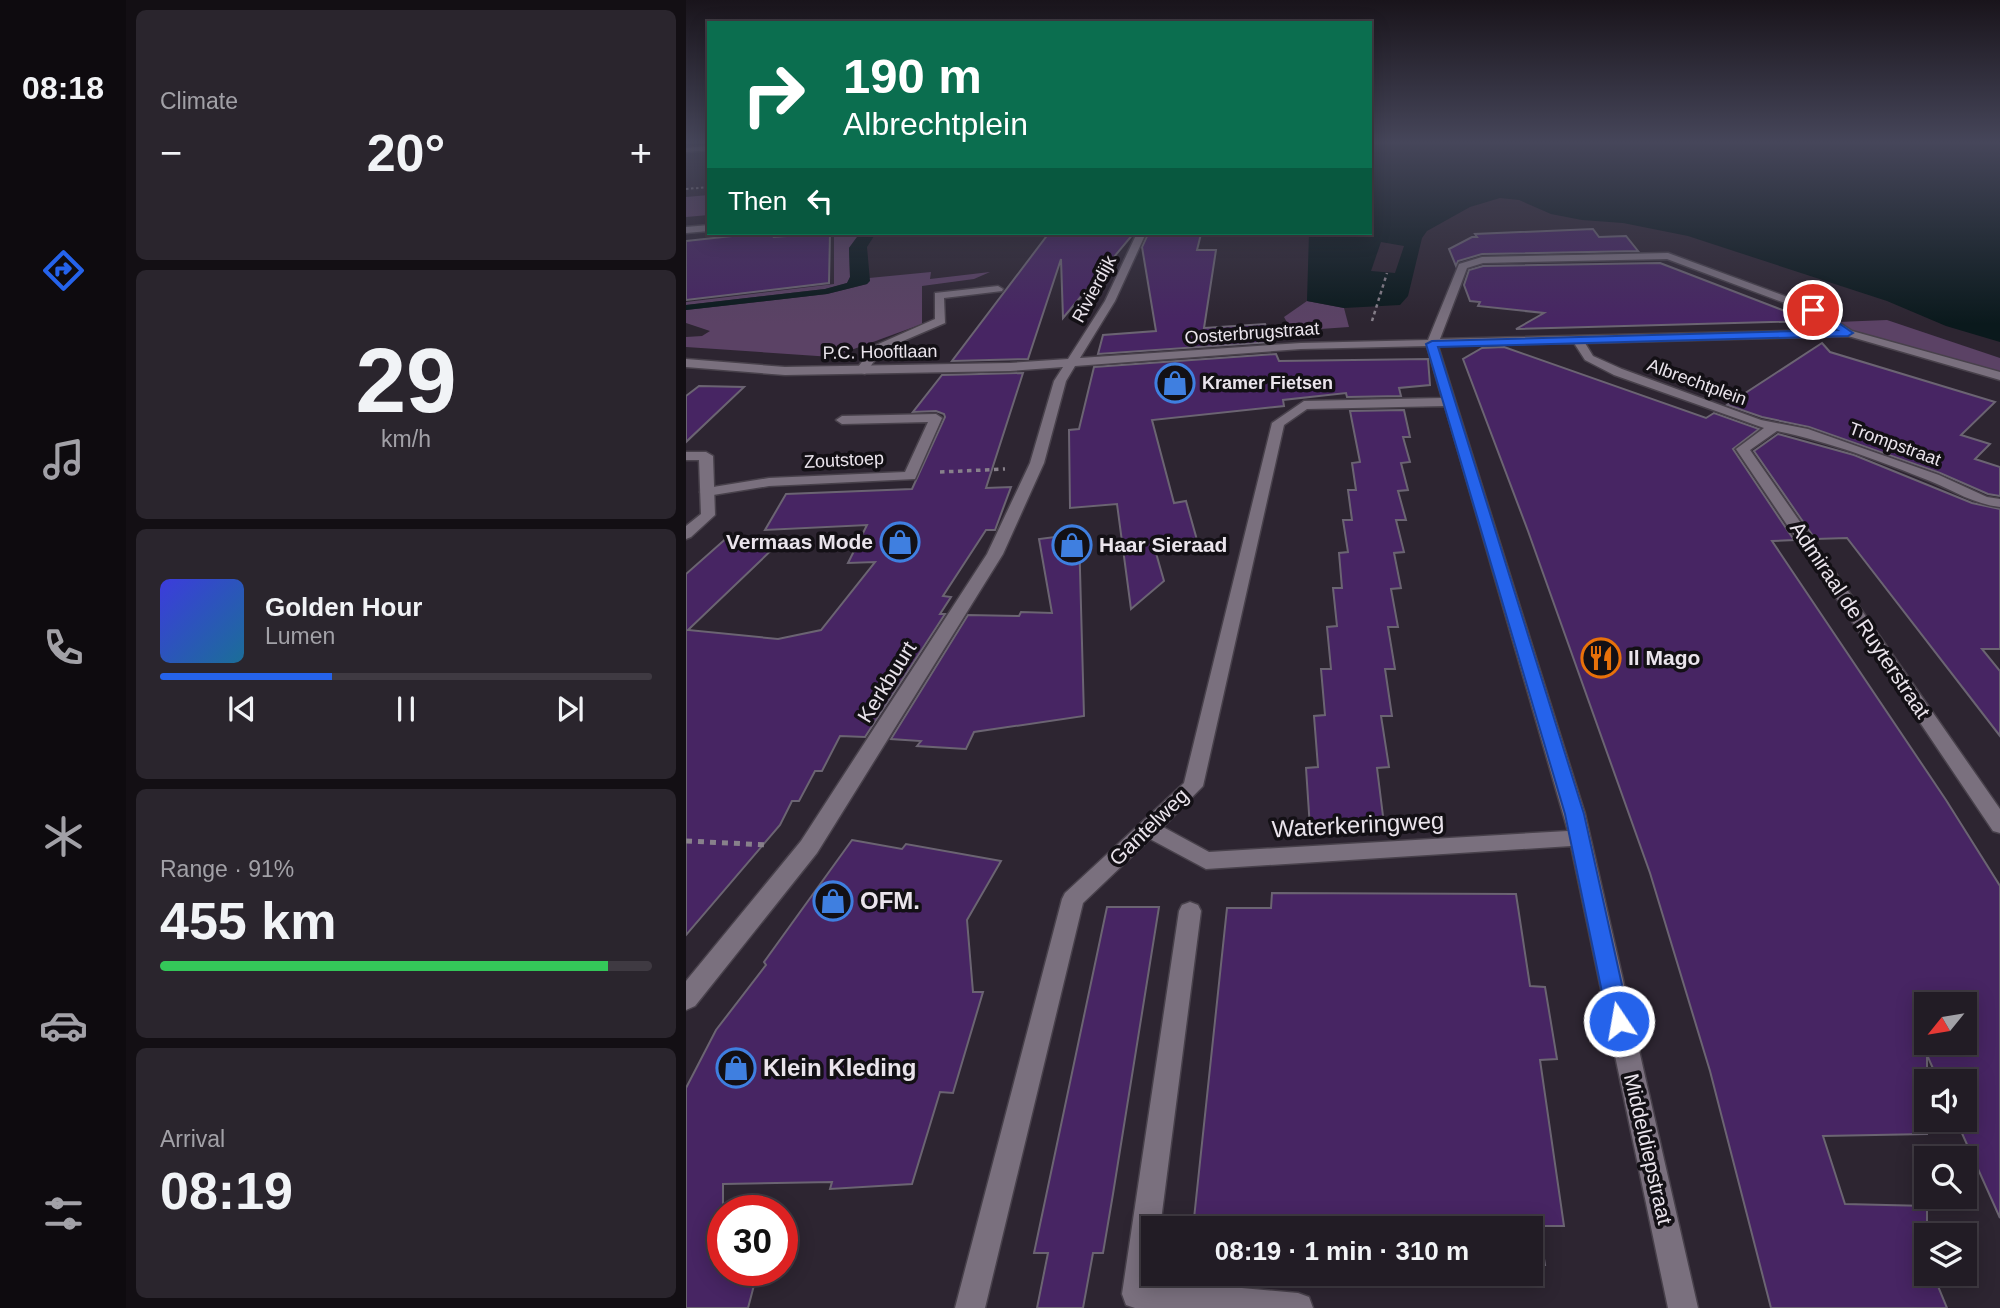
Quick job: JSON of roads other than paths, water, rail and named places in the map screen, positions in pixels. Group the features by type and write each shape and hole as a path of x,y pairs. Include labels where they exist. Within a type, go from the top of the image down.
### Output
{"street":[{"path":"686,230 707,228"},
{"name":"Rivierdijk","path":"1074,360 1111,301 1140,235"},
{"path":"1432,344 1463,266 1482,260 1668,256 1813,310 1848,333 2000,376"},
{"path":"861,371 878,348 940,321 939,295 998,289"},
{"name":"Albrechtplein","path":"1432,344 1848,333"},
{"name":"Albrechtplein","path":"1577,340 1590,358 1618,372 1775,426"},
{"name":"Oosterbrugstraat","path":"1074,360 1301,346 1432,344"},
{"name":"Middeldiepstraat","path":"1432,344 1575,814 1683,1308"},
{"name":"P.C. Hooftlaan","path":"686,363 785,370 861,371 1010,367 1074,360"},
{"name":"Kerkbuurt","path":"686,999 809,847 995,554 1034,468 1060,381 1074,360"},
{"name":"Gantelweg","path":"970,1308 1073,899 1193,786 1278,423 1304,405 1451,402"},
{"name":"Zoutstoep","path":"707,492 769,482 910,476 936,418 842,420"},
{"name":"Trompstraat","path":"1775,426 1803,432 1934,478 1983,501 2000,503"},
{"name":"Admiraal de Ruyterstraat","path":"1775,426 1742,449 1998,817"},
{"path":"686,456 706,456 709,515 686,534"},
{"name":"Waterkeringweg","path":"1149,829 1206,861 1579,838"},
{"path":"1191,911 1137,1294 1298,1308"}],"place":[{"name":"Kramer Fietsen","path":"1175,383"},
{"name":"Vermaas Mode","path":"900,542"},
{"name":"Haar Sieraad","path":"1072,545"},
{"name":"Il Mago","path":"1601,658"},
{"name":"OFM.","path":"833,901"},
{"name":"Klein Kleding","path":"736,1068"}]}
